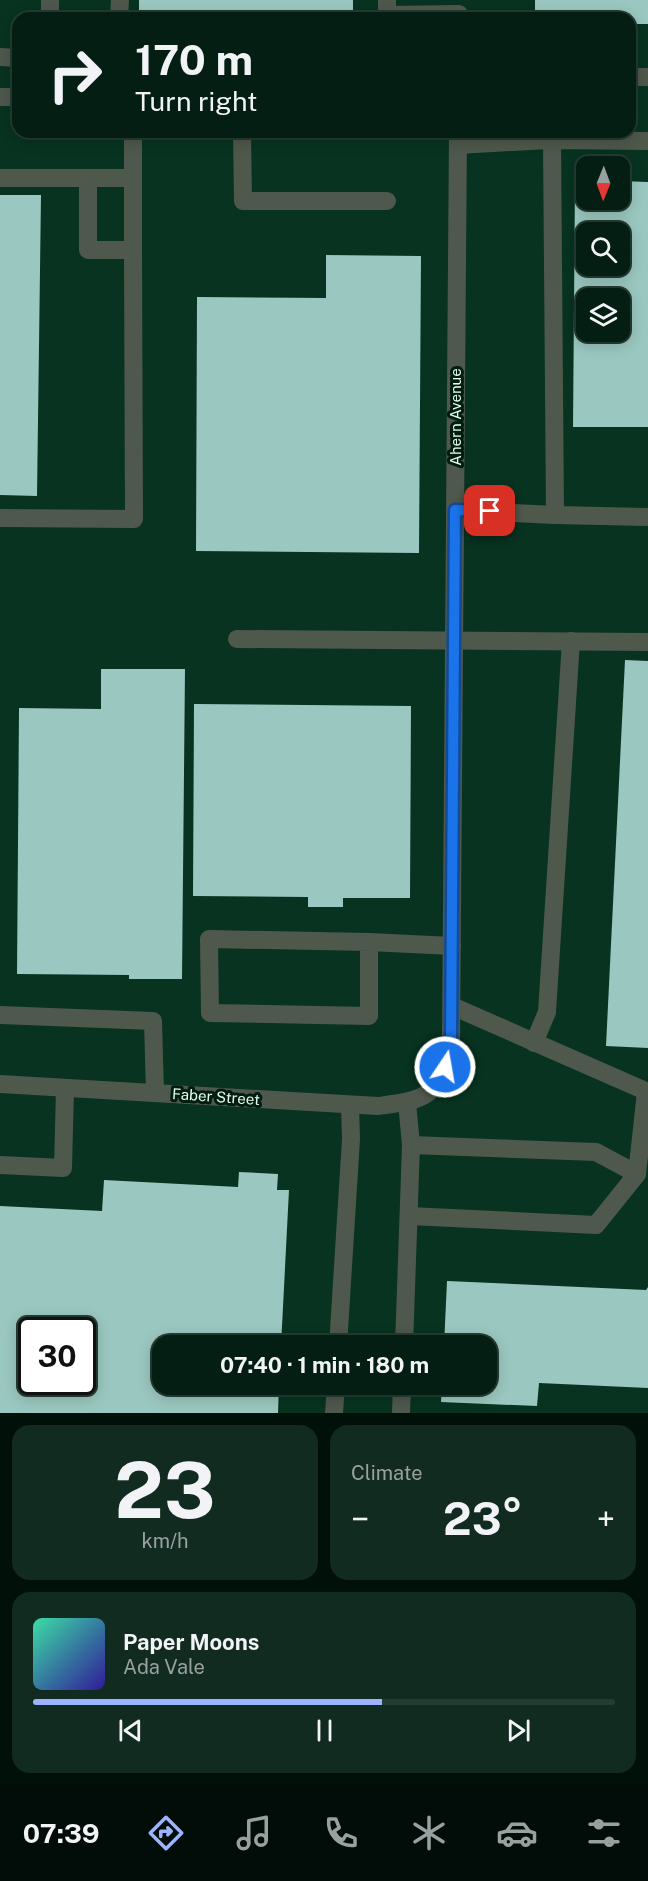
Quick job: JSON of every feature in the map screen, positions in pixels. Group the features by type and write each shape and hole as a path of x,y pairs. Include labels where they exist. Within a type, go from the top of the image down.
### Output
{"street":[{"path":"441,12 459,11"},
{"path":"0,518 134,519 133,138"},
{"path":"243,138 243,201 387,201"},
{"path":"458,138 648,141"},
{"name":"Ahern Avenue","path":"429,1092 445,1067 451,1039 458,138"},
{"path":"552,140 555,515"},
{"path":"0,178 133,178"},
{"path":"88,178 88,250 133,250"},
{"path":"455,510 648,517"},
{"path":"237,639 648,642"},
{"path":"534,1043 547,1012 571,641"},
{"path":"369,942 369,1016 210,1013 209,939 369,942 452,946"},
{"path":"409,1216 596,1225 637,1174 647,1092 452,1006"},
{"path":"0,1015 153,1021 155,1093"},
{"name":"Faber Street","path":"0,1084 378,1106 407,1102 429,1092"},
{"path":"0,1165 63,1168 65,1089"},
{"path":"404,1335 411,1145 407,1102"},
{"path":"339,1335 351,1139 350,1105"},
{"path":"411,1145 596,1152 637,1174"},
{"path":"334,1413 335,1395"},
{"path":"401,1413 402,1395"}],"shaded area":[{"path":"0,0 648,0 648,1413 0,1413"}],"building":[{"path":"139,0 353,0 353,12 139,12"},
{"path":"535,0 648,0 648,24 636,24 636,12 535,12"},
{"path":"575,181 576,210 630,210 630,181 648,182 648,427 573,427"},
{"path":"0,195 41,195 37,496 0,495"},
{"path":"326,255 421,256 419,553 196,551 197,297 326,298"},
{"path":"625,660 648,661 648,1048 606,1046"},
{"path":"101,669 185,669 182,979 129,979 129,975 17,974 19,708 101,709"},
{"path":"194,704 411,706 410,898 343,898 343,907 308,907 308,897 193,896"},
{"path":"239,1172 278,1174 277,1190 289,1190 282,1335 152,1335 152,1395 279,1395 278,1413 0,1413 0,1206 102,1211 104,1180 238,1187"},
{"path":"447,1281 646,1290 648,1287 648,1388 539,1383 537,1406 441,1402 441,1395 497,1395 497,1335 445,1335"}],"route":[{"path":"445,1067 451,1039 455,510 490,511"}]}
